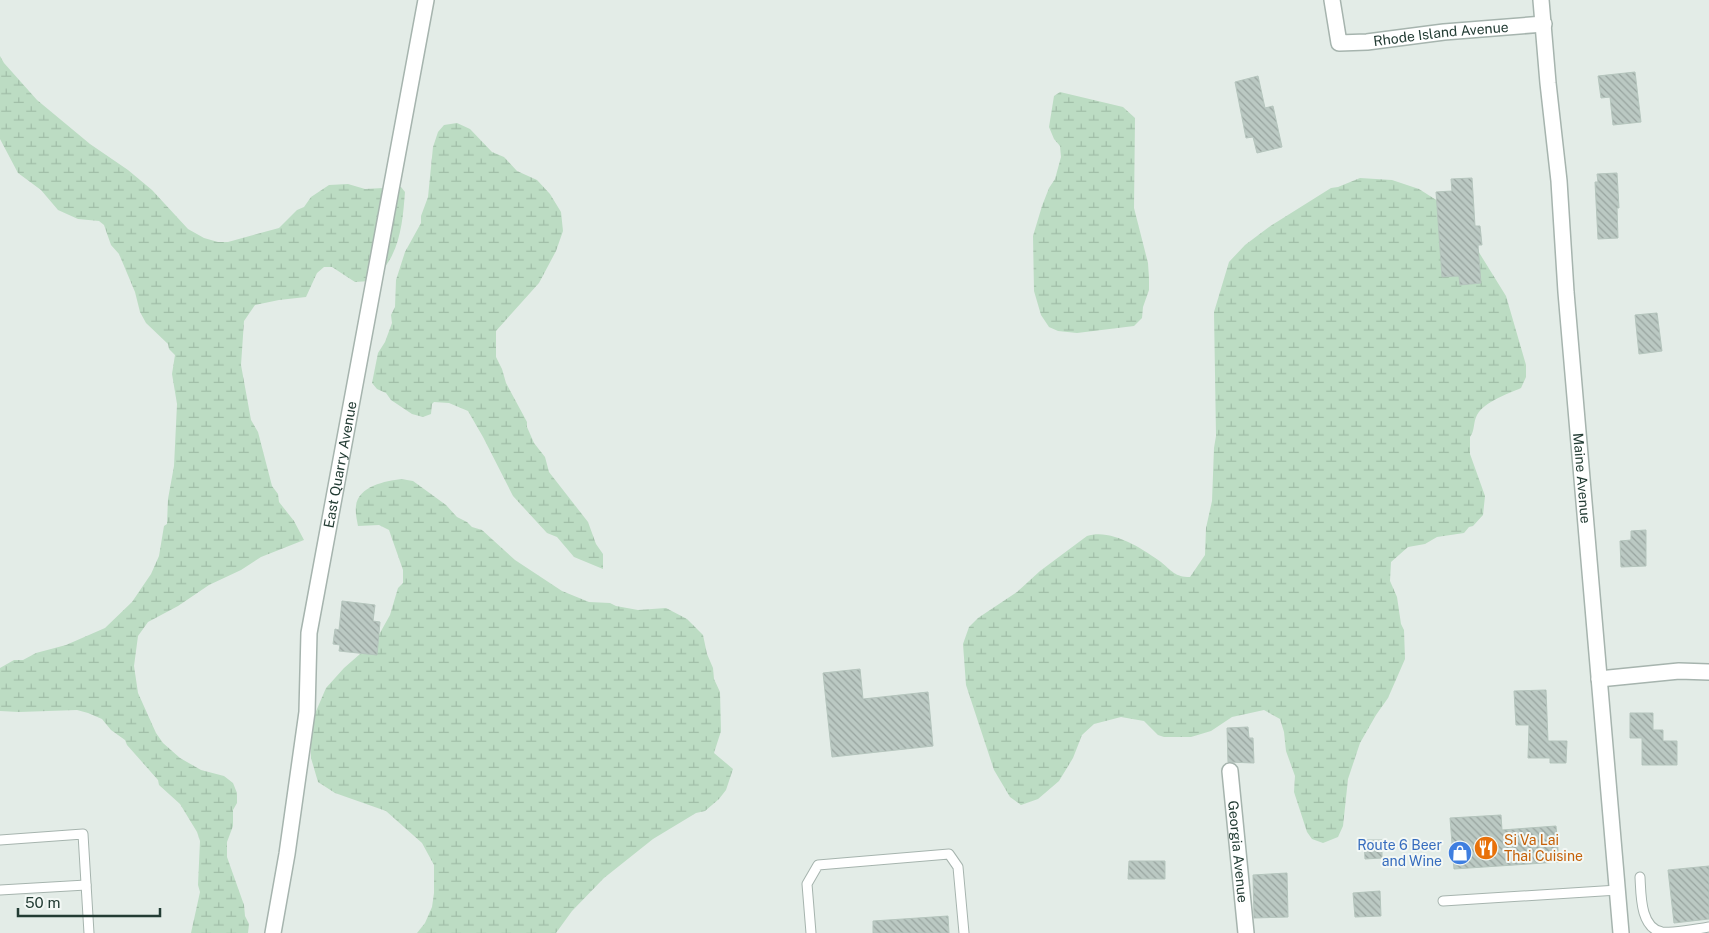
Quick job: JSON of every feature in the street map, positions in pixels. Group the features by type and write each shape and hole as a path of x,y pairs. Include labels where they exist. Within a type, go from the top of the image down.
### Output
{"street":[{"name":"East Quarry Avenue","path":"273,933 287,854 307,712 308,633 426,0"},
{"name":"Rhode Island Avenue","path":"1332,0 1339,43 1367,42 1444,32 1544,24"},
{"name":"Maine Avenue","path":"1542,0 1548,84 1559,181 1566,292 1621,933"},
{"path":"1599,679 1679,671 1709,672"},
{"name":"Georgia Avenue","path":"1230,771 1246,933"}],"lane":[{"path":"0,840 83,834 89,933"},
{"path":"811,933 807,884 818,865 949,854 958,867 964,933"},
{"path":"1640,877 1643,912 1655,929 1662,932 1709,928"},
{"path":"0,890 86,885"},
{"path":"1443,901 1618,890"}],"green space":[{"path":"0,56 37,100 90,144 128,170 152,190 188,229 204,238 218,242 228,242 279,228 297,210 304,207 311,197 329,185 348,184 365,189 401,187 405,192 398,241 390,260 370,281 355,282 332,267 324,267 317,273 306,297 255,305 244,321 241,365 251,420 258,432 272,486 278,494 279,502 294,521 304,540 261,557 241,570 209,585 178,606 148,622 138,636 134,666 138,693 156,733 163,743 180,758 201,770 224,776 233,783 237,793 237,803 233,810 233,826 227,842 227,857 244,905 245,916 249,924 248,933 191,933 200,892 198,885 200,841 197,832 180,804 159,785 158,780 127,745 125,740 111,730 102,719 77,710 0,711 0,668 14,660 23,660 36,653 66,645 105,628 132,602 151,574 159,556 164,526 167,524 168,499 174,466 177,404 172,374 175,355 169,349 168,344 146,323 140,312 135,292 119,254 111,245 104,225 99,221 78,219 58,210 41,190 18,173 0,139"},
{"path":"1060,92 1123,107 1135,118 1134,208 1148,263 1149,290 1143,307 1142,318 1134,326 1077,333 1058,331 1049,327 1041,315 1034,291 1033,236 1042,206 1049,188 1055,179 1061,157 1060,146 1054,139 1049,127 1054,96"},
{"path":"457,123 470,129 492,152 504,157 517,171 537,180 550,194 561,212 563,231 556,251 539,283 496,331 496,357 506,383 527,422 527,427 534,443 545,457 549,472 588,522 596,544 603,554 603,569 574,557 557,537 547,533 513,496 468,411 449,403 434,402 431,414 423,417 412,414 391,400 386,393 377,389 372,383 378,353 385,342 392,323 391,315 395,307 396,280 405,252 421,223 421,216 428,197 433,147 438,132 444,125"},
{"path":"1360,178 1392,180 1419,189 1441,203 1475,246 1506,296 1526,365 1526,377 1521,388 1503,395 1481,410 1477,415 1470,437 1470,454 1485,496 1483,515 1464,533 1437,537 1425,544 1408,547 1391,562 1390,581 1397,597 1401,624 1404,630 1405,659 1388,698 1360,743 1348,779 1343,826 1338,837 1323,843 1312,839 1307,832 1294,792 1295,776 1286,751 1284,732 1280,719 1264,710 1232,717 1211,731 1191,737 1164,737 1158,735 1144,721 1121,717 1094,724 1082,735 1073,758 1059,781 1038,799 1021,805 1010,797 994,770 966,685 963,644 969,627 978,618 1017,592 1040,571 1087,536 1096,534 1116,537 1153,557 1174,573 1190,577 1205,555 1206,528 1212,501 1216,436 1214,312 1229,262 1245,245 1269,227 1331,188"},
{"path":"401,479 413,481 446,505 457,517 472,527 482,530 515,560 562,591 589,602 610,603 638,610 666,608 687,619 703,635 707,654 713,668 714,679 720,692 721,731 714,753 733,769 726,790 705,811 696,813 653,839 604,878 572,911 556,933 417,933 425,923 432,907 434,893 434,865 422,843 386,811 335,793 318,782 311,758 310,735 314,716 326,688 344,668 376,640 390,615 398,588 403,583 403,570 389,530 379,525 358,526 356,506 358,499 367,489 381,483"}],"building":[{"path":"1635,72 1641,122 1613,125 1610,97 1601,98 1598,76"},
{"path":"1258,76 1265,108 1273,106 1282,147 1257,153 1253,137 1246,138 1235,82"},
{"path":"1617,173 1618,238 1598,239 1595,182 1598,182 1597,174"},
{"path":"1472,178 1475,226 1480,226 1482,245 1478,245 1481,283 1460,285 1459,276 1442,277 1436,192 1452,191 1451,179"},
{"path":"1657,313 1662,351 1639,354 1635,315"},
{"path":"1646,530 1646,566 1621,567 1620,541 1631,540 1631,531"},
{"path":"342,601 375,605 373,621 380,622 377,655 339,651 340,645 333,644 335,629 339,630"},
{"path":"860,669 863,699 928,692 933,746 832,757 823,673"},
{"path":"1546,690 1548,741 1567,741 1566,763 1550,763 1550,758 1528,758 1529,725 1516,725 1514,691"},
{"path":"1630,713 1653,713 1653,730 1663,730 1663,741 1677,741 1677,765 1642,765 1642,738 1630,738"},
{"path":"1248,727 1249,738 1253,738 1254,763 1228,762 1227,728"},
{"path":"1501,815 1502,830 1556,826 1559,862 1454,869 1450,818"},
{"path":"1364,840 1382,840 1382,858 1365,859"},
{"path":"1129,861 1165,861 1165,879 1128,879"},
{"path":"1709,866 1709,919 1674,923 1668,870"},
{"path":"1287,873 1288,917 1254,918 1253,875"},
{"path":"1380,891 1381,916 1355,917 1353,893"},
{"path":"948,916 949,933 873,933 873,921"}],"place":[{"name":"Si Va Lai Thai Cuisine","path":"1486,848"},
{"name":"Route 6 Beer and Wine","path":"1460,853"}]}
